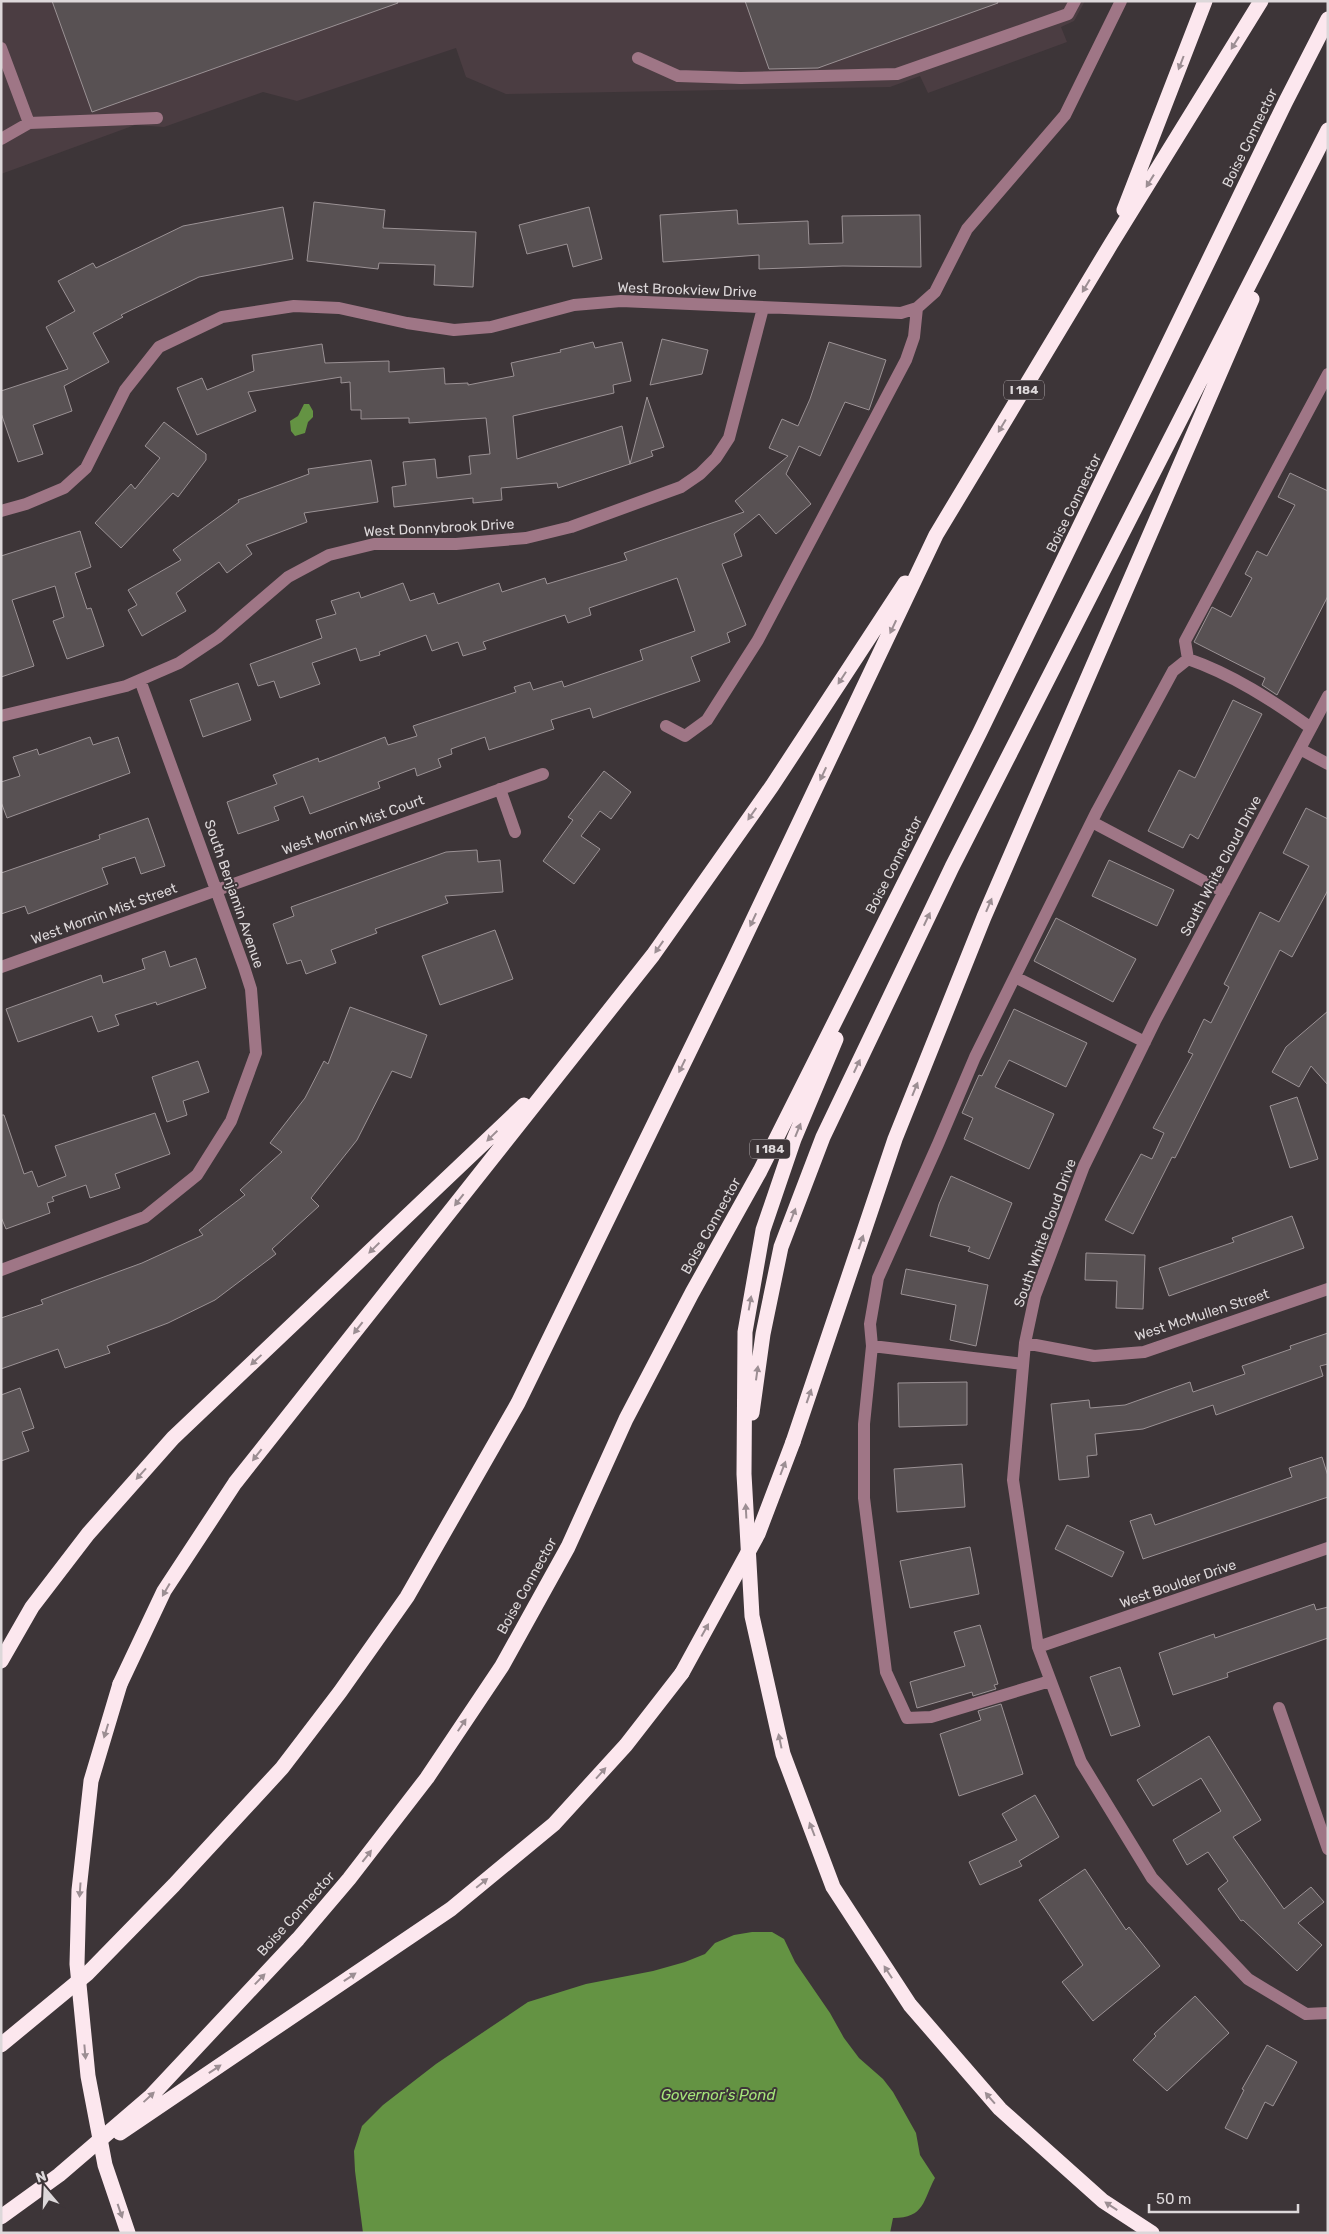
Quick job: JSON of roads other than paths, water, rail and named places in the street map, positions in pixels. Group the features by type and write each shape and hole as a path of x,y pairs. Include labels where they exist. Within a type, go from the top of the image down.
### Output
{"highway":[{"path":"1111,244 1205,1"},
{"name":"I 184","path":"1,2045 87,1974 174,1885 282,1768 340,1692 407,1596 518,1403 732,964 936,535 1111,244 1261,1"},
{"name":"Boise Connector","path":"1,2217 59,2175 151,2096 298,1939 349,1879 427,1778 502,1666 568,1547 626,1419 692,1293 760,1171 1120,447 1285,103 1328,20"},
{"path":"744,1474 763,1334 781,1247 823,1137 952,867 1325,136"},
{"path":"59,2175 450,1909 554,1824 626,1745 682,1673 758,1534 793,1442 895,1139 984,916 1155,518 1325,136"},
{"path":"128,2233 105,2165 88,2076 77,1964 79,1890 91,1781 120,1684 164,1591 235,1483 653,954 760,802 936,535"},
{"path":"884,922 794,1139 763,1230 744,1332 744,1474 752,1616 783,1754 833,1887 910,2005 1000,2109 1103,2201 1152,2233"},
{"path":"1,1661 32,1607 88,1534 173,1438 565,1066"}],"street":[{"path":"638,58 678,76 741,78 897,74 1068,14 1075,1"},
{"path":"666,726 684,736 707,720 758,640 906,360 914,337 917,308 935,292 967,229 1064,115 1121,1"},
{"path":"1,48 29,124"},
{"path":"1,139 29,124 158,118"},
{"name":"West Brookview Drive","path":"1,511 26,504 64,488 86,468 125,390 159,347 222,317 294,306 330,308 407,324 454,330 491,327 574,305 621,301 901,313 917,308"},
{"name":"West Donnybrook Drive","path":"1,716 47,703 102,693 140,680 178,663 218,637 282,581 308,565 329,556 374,544 456,544 526,538 572,527 681,487 700,474 716,458 729,438 764,308"},
{"path":"1188,659 1185,641 1328,374"},
{"path":"1188,659 1212,667 1277,704 1311,728"},
{"path":"1050,1680 931,1716 907,1718 886,1672 864,1498 864,1424 872,1346 870,1324 878,1278 897,1239 916,1190 938,1144 974,1057 1092,822 1173,671 1188,659"},
{"name":"South Benjamin Avenue","path":"1,1270 145,1217 197,1175 231,1121 256,1053 251,988 140,680"},
{"name":"South White Cloud Drive","path":"1328,696 1145,1042 1084,1166 1035,1296 1025,1343 1013,1480 1038,1647 1081,1762 1152,1878 1248,1979 1306,2014 1328,2012"},
{"path":"1300,749 1328,764"},
{"name":"West Mornin Mist Court","path":"217,890 543,774"},
{"path":"500,789 515,832"},
{"path":"1092,822 1224,892"},
{"name":"West Mornin Mist Street","path":"1,967 217,890"},
{"path":"1015,978 1145,1042"},
{"name":"West McMullen Street","path":"1025,1343 1094,1356 1144,1352 1328,1289"},
{"path":"872,1346 1023,1364"},
{"name":"West Boulder Drive","path":"1038,1647 1328,1548"},
{"path":"1279,1708 1328,1849"}],"water":[{"path":"304,404 309,404 313,411 313,417 308,422 305,433 295,436 291,431 290,421 298,416"},
{"name":"Governor's Pond","path":"752,1932 772,1932 784,1939 795,1962 830,2013 844,2038 859,2058 883,2079 893,2092 916,2133 920,2155 935,2178 925,2200 917,2211 911,2215 893,2218 890,2233 363,2233 354,2151 362,2126 383,2105 436,2064 528,2002 586,1984 653,1971 685,1962 705,1954 715,1943 734,1935"}]}
